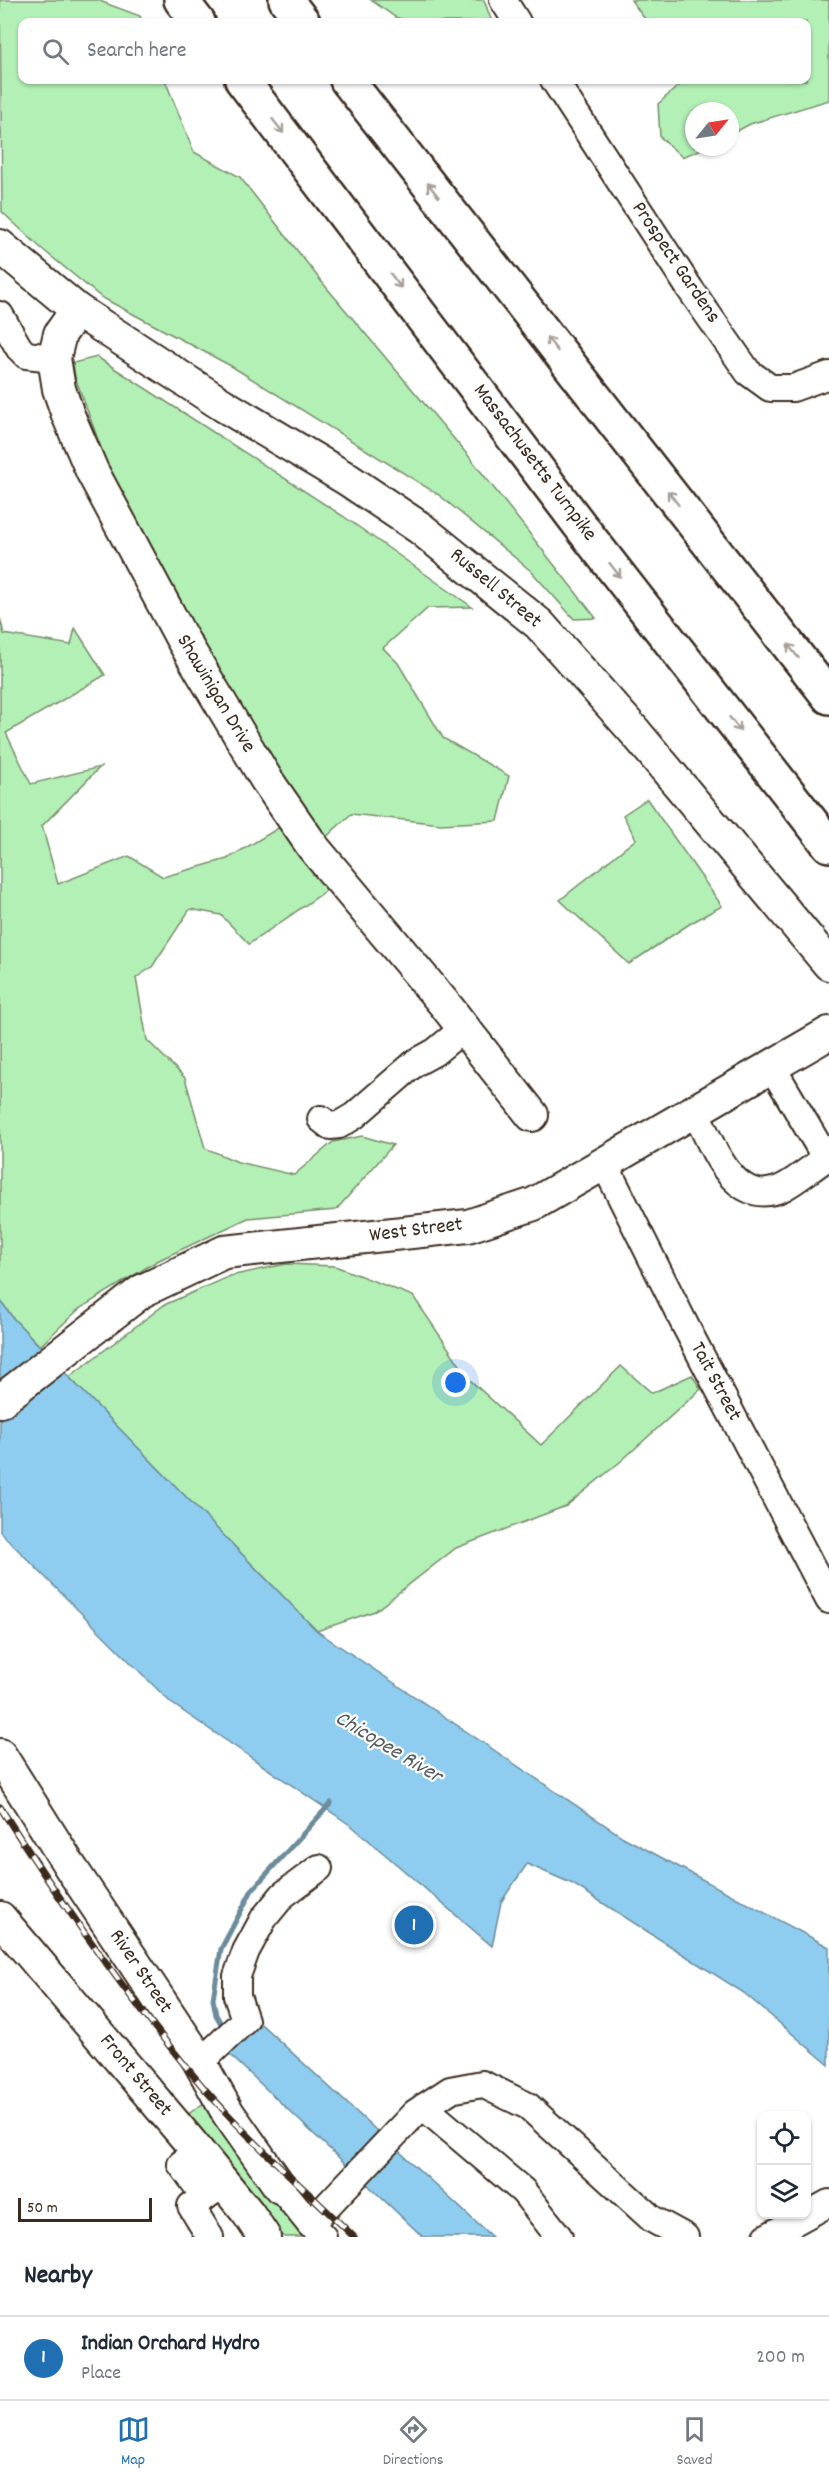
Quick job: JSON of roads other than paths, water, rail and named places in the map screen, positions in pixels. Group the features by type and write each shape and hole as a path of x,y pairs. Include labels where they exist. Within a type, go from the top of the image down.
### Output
{"highway":[{"path":"181,0 195,18"},
{"path":"286,0 300,18"},
{"name":"Massachusetts Turnpike","path":"245,84 585,532 829,845"},
{"path":"350,84 829,697"}],"main road":[{"path":"0,246 77,310"},
{"name":"Shawinigan Drive","path":"77,310 60,334 54,358 59,389 92,471 181,637 266,779 313,847 532,1115"},
{"name":"Russell Street","path":"77,310 223,405 347,479 393,510 453,553 539,624 636,733 829,964"},
{"name":"West Street","path":"0,1401 142,1291 224,1252 468,1226 534,1204 829,1033"},
{"name":"River Street","path":"0,1755 71,1868 200,2063 228,2114 280,2187"},
{"name":"Front Street","path":"0,1918 198,2151 214,2190 264,2237"}],"street":[{"path":"503,0 514,18"},
{"name":"Prospect Gardens","path":"557,84 690,289 748,372 770,388 793,388 829,375"},
{"path":"0,315 19,348 26,355 54,358"},
{"path":"321,1119 330,1126 339,1125 354,1116 415,1063 435,1052 464,1029"},
{"path":"695,1111 719,1158 738,1184 756,1190 771,1191 784,1187 822,1161 824,1155 772,1066"},
{"name":"Tait Street","path":"604,1163 691,1337 829,1600"},
{"path":"200,2063 245,2020 237,1996 237,1976 246,1951 264,1918 283,1895 319,1868"},
{"path":"280,2187 317,2231 350,2182 393,2136 424,2108 450,2090 482,2084 528,2106 646,2228 685,2237"},
{"path":"424,2108 524,2191 559,2237"},
{"path":"210,2237 192,2206 214,2190"},
{"path":"766,2237 829,2203"}],"water":[{"name":"Chicopee River","path":"0,1300 13,1318 69,1377 317,1631 623,1837 829,1947 829,2065 744,1993 573,1884 527,1864 501,1902 492,1946 353,1827 171,1703 0,1532"},
{"path":"261,2024 492,2237 423,2237 229,2054"}],"waterway":[{"path":"224,2029 216,2015 213,1999 221,1949 252,1890 331,1803"}],"railway":[{"path":"0,1807 90,1941 188,2069 247,2134 354,2237"}],"place":[{"name":"Indian Orchard Hydro","path":"414,1925"}]}
